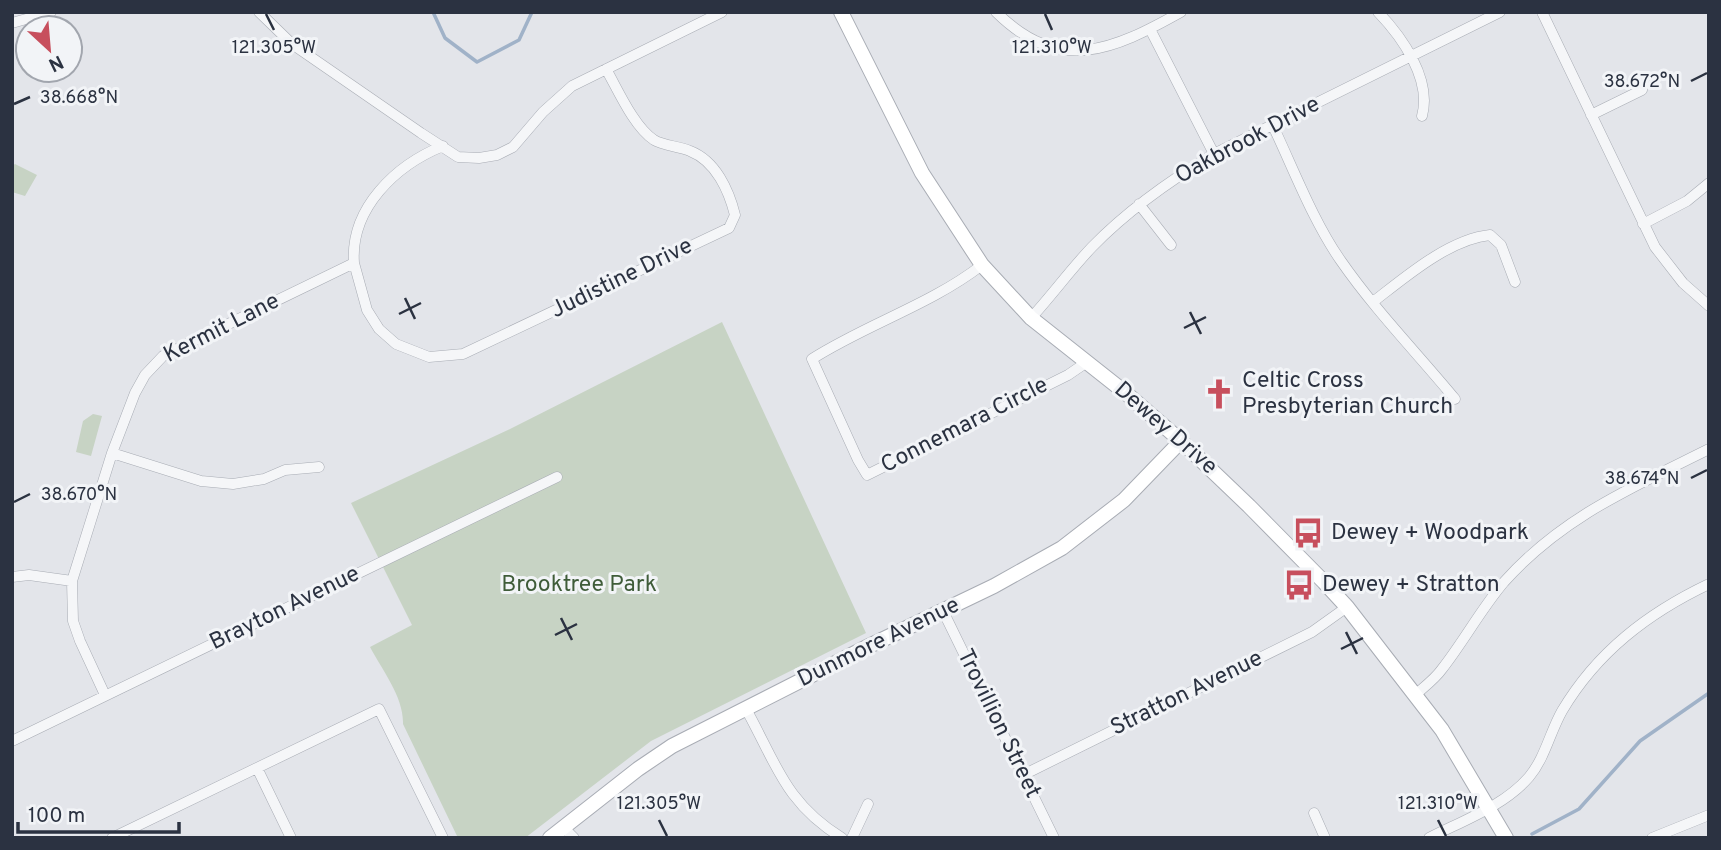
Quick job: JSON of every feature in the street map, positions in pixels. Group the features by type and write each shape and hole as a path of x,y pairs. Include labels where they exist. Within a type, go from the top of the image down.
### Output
{"main road":[{"name":"Dewey Drive","path":"841,12 922,173 982,265 1031,318 1181,442 1249,506 1347,607 1442,730 1506,838"},
{"name":"Dunmore Avenue","path":"550,838 569,833 658,755 1029,568 1062,548 1124,500 1181,442"}],"street":[{"path":"259,12 292,44 458,157 479,158 497,155 513,147 556,99 572,86 722,12"},
{"path":"996,12 1018,32 1060,49 1097,49 1116,45 1181,12"},
{"path":"1378,12 1394,28 1410,57 1424,91 1422,116"},
{"name":"Oakbrook Drive","path":"1031,318 1092,248 1139,204 1177,176 1214,154 1500,12"},
{"path":"1542,12 1643,225 1668,265 1683,283 1709,306"},
{"path":"1150,29 1214,154"},
{"name":"Judistine Drive","path":"354,263 367,310 379,329 396,344 429,357 463,354 729,228 735,215 732,202 717,173 708,162 693,152 656,141 642,129 606,69"},
{"path":"1591,115 1642,90"},
{"path":"1273,126 1329,242 1373,302 1455,399"},
{"path":"354,263 353,252 357,234 376,194 401,169 443,146"},
{"path":"1643,225 1687,201 1709,183"},
{"path":"1139,204 1171,245"},
{"path":"1373,302 1451,248 1490,235 1501,245 1515,282"},
{"name":"Kermit Lane","path":"106,695 80,641 74,621 72,581 112,453 145,374 163,356 354,263"},
{"name":"Connemara Circle","path":"982,265 937,295 812,359 867,475 1056,381 1087,362"},
{"path":"1415,695 1441,671 1504,582 1551,537 1617,494 1709,449"},
{"path":"112,453 201,481 233,484 264,479 285,470 319,467"},
{"name":"Brayton Avenue","path":"12,741 557,477"},
{"path":"12,577 29,575 72,581"},
{"path":"1429,838 1509,796 1529,777 1546,749 1561,713 1587,675 1614,646 1659,610 1709,584"},
{"name":"Stratton Avenue","path":"1023,775 1312,632 1347,607"},
{"name":"Trovillion Street","path":"943,611 1054,838"},
{"path":"112,838 379,709 443,838"},
{"path":"746,709 788,790 805,810 842,838"},
{"path":"257,768 291,838"},
{"path":"852,838 868,804"},
{"path":"1314,813 1325,838"},
{"path":"1651,838 1709,815"}],"green space":[{"path":"15,164 37,175 25,196 12,192 12,166"},
{"name":"Brooktree Park","path":"722,322 866,633 651,741 525,838 458,838 403,724 396,694 370,647 412,625 351,503 510,429"},
{"path":"93,414 102,416 91,456 76,452 83,421"}],"waterway":[{"path":"433,12 445,38 477,62 519,40 532,12"},
{"path":"1532,834 1579,809 1640,741 1709,693"}],"place":[{"name":"Celtic Cross Presbyterian Church","path":"1219,394"},
{"name":"Dewey + Woodpark","path":"1308,533"},
{"name":"Dewey + Stratton","path":"1299,585"}]}
